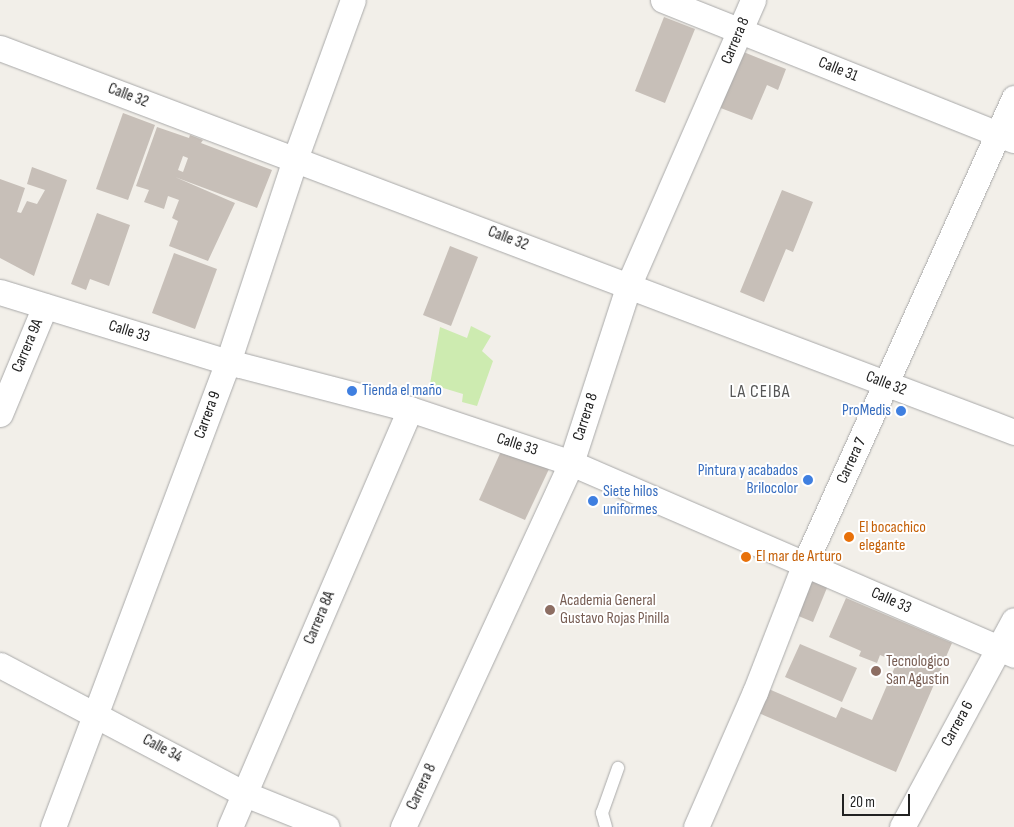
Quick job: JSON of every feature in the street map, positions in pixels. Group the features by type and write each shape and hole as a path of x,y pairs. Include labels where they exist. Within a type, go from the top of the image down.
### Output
{"street":[{"name":"Carrera 9","path":"53,827 228,362 295,159 353,0"},
{"name":"Calle 31","path":"663,0 1006,138"},
{"name":"Carrera 8","path":"403,827 571,463 630,284 741,32 753,0"},
{"name":"Calle 32","path":"0,48 630,284 1014,432"},
{"name":"Carrera 7","path":"696,827 755,692 805,563 886,384 1006,138 1014,98"},
{"name":"Calle 33","path":"0,292 228,362 410,410 571,463 1007,652"},
{"name":"Carrera 9A","path":"0,414 45,306"},
{"name":"Carrera 8A","path":"230,827 410,410"},
{"name":"Carrera 6","path":"902,827 1007,652 1014,620"},
{"name":"Calle 34","path":"0,664 245,794 327,827"}],"lane":[{"path":"606,827 602,813 618,768"}],"green space":[{"path":"471,326 491,336 482,351 493,361 477,406 462,402 463,394 430,384 440,327 467,338"}],"building":[{"path":"664,17 695,29 665,103 635,91"},
{"path":"741,51 786,69 778,90 767,85 752,120 718,107"},
{"path":"123,113 155,125 128,200 96,189"},
{"path":"157,127 189,138 190,135 203,140 201,143 272,170 257,208 175,177 235,203 208,261 169,246 178,221 172,218 179,200 168,196 164,209 144,202 149,190 136,186","holes":["183,156 188,158 183,172 178,170"]},
{"path":"32,167 67,180 34,276 0,258 0,179 25,188 17,212 21,213 27,201 37,204 45,190 27,184"},
{"path":"782,190 813,202 793,252 786,249 764,302 740,292"},
{"path":"97,213 130,225 109,286 90,279 86,290 71,284"},
{"path":"450,246 478,257 451,326 423,315"},
{"path":"174,253 217,269 195,329 152,313"},
{"path":"502,449 549,469 525,520 479,500"},
{"path":"809,568 831,578 813,622 791,613"},
{"path":"846,598 952,643 896,772 754,711 764,687 836,718 841,707 872,720 897,662 880,655 877,663 859,656 861,651 829,637"},
{"path":"800,644 857,668 842,702 785,677"}],"place":[{"name":"Tienda el maño","path":"352,391"},
{"name":"ProMedis","path":"901,411"},
{"name":"Pintura y acabados Brilocolor","path":"808,480"},
{"name":"Siete hilos uniformes","path":"593,501"},
{"name":"El bocachico elegante","path":"849,537"},
{"name":"El mar de Arturo","path":"746,557"},
{"name":"Academia General Gustavo Rojas Pinilla","path":"550,610"},
{"name":"Tecnologico San Agustin","path":"876,671"}],"district":[{"name":"LA CEIBA","path":"760,392"}]}
